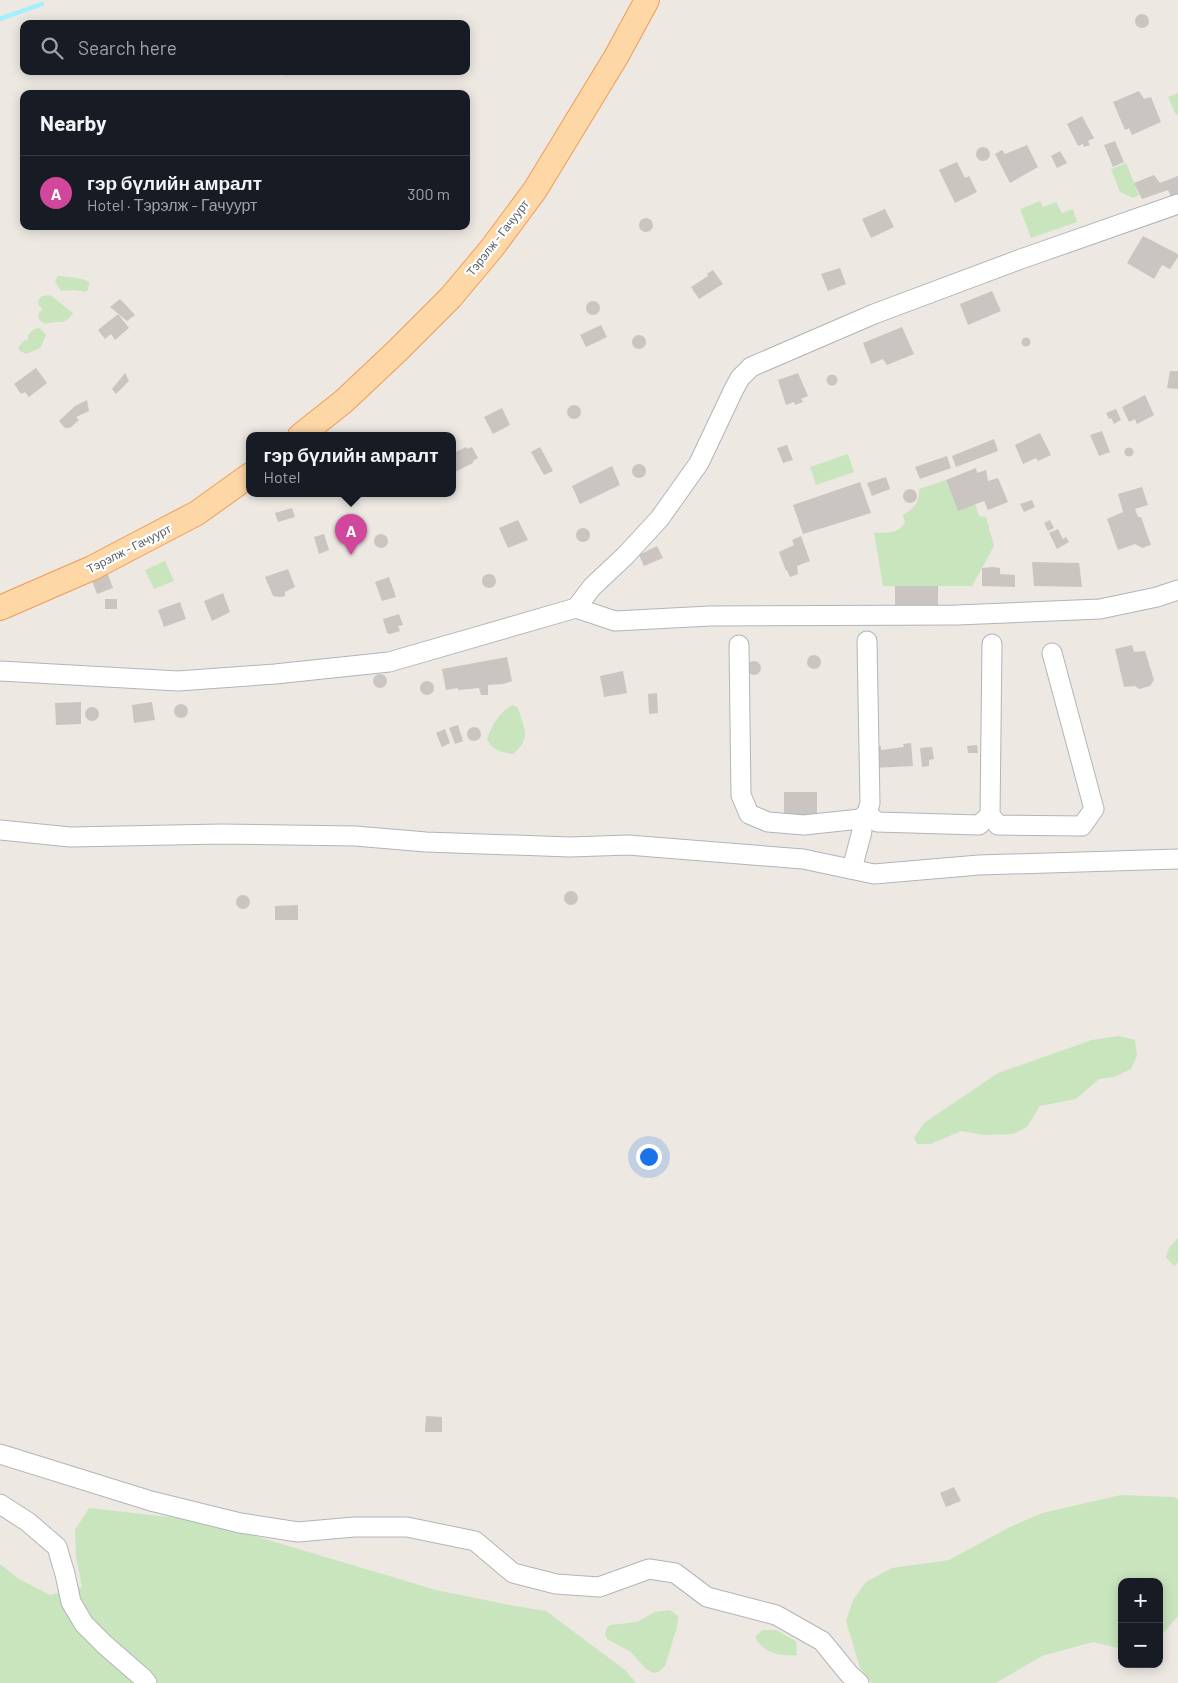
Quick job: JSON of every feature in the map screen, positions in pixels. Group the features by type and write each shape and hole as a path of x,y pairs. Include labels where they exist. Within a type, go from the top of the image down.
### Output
{"main road":[{"name":"Тэрэлж - Гачуурт","path":"305,432 344,400 451,298 492,248 535,190 616,58 648,0"},
{"name":"Тэрэлж - Гачуурт","path":"0,608 92,568 197,513 246,478"}],"street":[{"path":"576,608 592,587 625,556 660,518 699,463 734,389 740,378 750,367 874,314 1021,259 1178,204"},
{"path":"0,671 178,681 275,674 389,662 576,608 615,621 710,616 957,615 1100,609 1157,597 1178,590"},
{"path":"852,869 862,832 863,816 870,802 867,641"},
{"path":"992,644 990,815 998,825 1082,826 1094,809 1052,653"},
{"path":"739,645 741,796 749,814 768,822 804,825 863,816 877,822 979,825 990,815"},
{"path":"0,830 70,837 222,834 354,836 426,842 570,847 628,844 803,859 874,874 979,865 1178,859"},
{"path":"0,1454 151,1501 240,1523 298,1532 354,1527 408,1527 475,1541 513,1573 556,1584 599,1587 649,1569 675,1573 707,1597 776,1615 822,1641 849,1674 859,1683"},
{"path":"0,1504 28,1522 57,1547 71,1602 84,1624 105,1645 144,1678 147,1683"}],"green space":[{"path":"1178,93 1178,114 1176,115 1168,97"},
{"path":"1126,163 1139,195 1133,198 1120,192 1111,169"},
{"path":"1040,201 1043,207 1056,202 1062,213 1073,209 1077,222 1031,238 1020,209"},
{"path":"58,276 85,280 89,282 88,290 85,292 75,290 61,291 55,281"},
{"path":"50,295 73,313 67,320 46,324 39,320 38,314 43,309 39,306 38,301 42,296"},
{"path":"40,328 46,335 40,348 26,354 20,351 18,347 25,340 28,340 28,335 34,329"},
{"path":"848,454 854,472 816,485 810,467"},
{"path":"946,480 958,510 975,504 979,516 986,517 994,546 972,586 883,586 874,533 892,532 899,529 905,522 903,515 917,502 919,489"},
{"path":"165,561 174,581 154,589 145,570"},
{"path":"513,705 518,708 524,727 525,738 519,749 513,754 501,752 489,743 487,739 500,715"},
{"path":"1119,1036 1135,1040 1137,1056 1131,1069 1114,1077 1099,1079 1076,1099 1040,1106 1027,1127 1013,1134 984,1135 961,1131 931,1144 917,1144 914,1138 924,1123 998,1073 1092,1040"},
{"path":"1178,1238 1178,1263 1174,1266 1166,1257 1169,1248"},
{"path":"1121,1495 1174,1497 1178,1499 1178,1616 1163,1633 1163,1578 1118,1578 1118,1648 1093,1642 1042,1656 996,1683 872,1683 860,1668 846,1621 853,1600 866,1582 892,1568 949,1560 1010,1527 1042,1513"},
{"path":"89,1508 204,1521 436,1590 546,1611 625,1670 636,1683 0,1683 0,1564 19,1579 50,1595 82,1587 76,1557 75,1530"},
{"path":"670,1610 678,1616 677,1627 665,1666 659,1672 653,1673 645,1668 631,1652 607,1639 605,1635 606,1629 610,1625 637,1622 655,1612"},
{"path":"762,1630 776,1630 796,1641 797,1655 778,1654 767,1650 755,1637"}],"building":[{"path":"1142,14 1147,16 1149,21 1147,26 1142,28 1137,26 1135,21 1137,16"},
{"path":"1139,91 1144,99 1151,97 1161,122 1132,135 1129,128 1125,130 1113,102"},
{"path":"1082,116 1094,138 1088,141 1090,145 1084,147 1083,144 1078,146 1067,124"},
{"path":"1115,141 1124,162 1113,167 1104,145"},
{"path":"1027,145 1038,167 1010,183 995,154 1002,150 1005,154"},
{"path":"983,147 988,149 990,154 988,159 983,161 978,159 976,154 978,149"},
{"path":"1060,151 1067,163 1057,168 1051,156"},
{"path":"957,162 965,178 969,176 977,192 955,203 939,170"},
{"path":"1154,175 1160,183 1178,176 1178,194 1171,197 1168,190 1142,199 1134,183"},
{"path":"885,209 894,227 871,238 862,219"},
{"path":"646,218 651,220 653,225 651,230 646,232 641,230 639,225 641,220"},
{"path":"1143,236 1178,254 1170,269 1162,265 1154,279 1127,263"},
{"path":"840,268 846,284 828,291 821,274"},
{"path":"713,270 723,284 699,299 691,287 708,276 707,274"},
{"path":"992,291 1001,311 968,325 960,304"},
{"path":"120,299 135,315 127,321 110,307"},
{"path":"593,301 598,303 600,308 598,313 593,315 588,313 586,308 588,303"},
{"path":"118,314 129,328 115,340 111,334 105,339 98,330"},
{"path":"601,325 607,337 586,347 580,335"},
{"path":"902,327 914,354 887,365 883,359 871,364 863,343"},
{"path":"639,335 644,337 646,342 644,347 639,349 634,347 632,342 634,337"},
{"path":"1026,337 1031,342 1026,347 1021,342"},
{"path":"36,368 47,383 29,397 25,392 21,394 14,384"},
{"path":"1170,371 1178,371 1178,389 1167,388"},
{"path":"125,373 129,381 116,394 112,389"},
{"path":"798,373 808,396 801,399 803,402 795,405 794,402 786,405 778,380"},
{"path":"830,375 834,375 837,380 836,384 830,385 827,382 827,378"},
{"path":"1145,395 1154,415 1137,424 1135,419 1129,422 1122,407"},
{"path":"87,400 89,411 76,417 79,420 70,428 65,428 59,421 75,406"},
{"path":"574,405 579,407 581,412 579,417 574,419 569,417 567,412 569,407"},
{"path":"502,408 510,425 493,434 484,417"},
{"path":"1116,409 1121,420 1114,424 1106,413"},
{"path":"1102,431 1110,452 1099,456 1090,435"},
{"path":"1040,433 1051,455 1038,461 1036,458 1023,464 1015,445"},
{"path":"994,439 998,451 956,467 952,456"},
{"path":"787,445 793,460 783,463 777,448"},
{"path":"466,447 467,449 472,447 478,458 473,463 456,472 456,452"},
{"path":"540,447 553,471 544,475 531,452"},
{"path":"1129,448 1133,452 1129,456 1125,452"},
{"path":"947,456 951,468 920,479 915,467"},
{"path":"639,464 644,466 646,471 644,476 639,478 634,476 632,471 634,466"},
{"path":"612,466 620,485 580,504 572,486"},
{"path":"976,468 977,473 986,470 988,481 998,478 1008,502 988,510 984,501 958,511 946,480"},
{"path":"886,477 890,489 872,496 867,483"},
{"path":"860,482 871,513 803,534 793,505"},
{"path":"1142,487 1148,505 1135,509 1138,517 1141,517 1151,545 1142,548 1135,544 1118,550 1107,519 1123,512 1118,494"},
{"path":"910,489 915,491 917,496 915,501 910,503 905,501 903,496 905,491"},
{"path":"1032,500 1035,507 1024,512 1020,504"},
{"path":"292,508 295,517 278,522 275,513"},
{"path":"518,520 528,540 508,548 499,528"},
{"path":"1050,520 1054,528 1048,531 1044,523"},
{"path":"583,528 588,530 590,535 588,540 583,542 578,540 576,535 578,530"},
{"path":"1058,529 1063,539 1066,537 1069,542 1057,549 1049,533"},
{"path":"324,534 329,550 319,554 314,537"},
{"path":"381,534 386,536 388,541 386,546 381,548 376,546 374,541 376,536"},
{"path":"801,536 810,561 797,566 798,574 790,577 779,552 794,545 792,540"},
{"path":"657,546 663,558 644,566 639,555"},
{"path":"1032,562 1079,563 1082,587 1034,586"},
{"path":"982,568 1000,568 1000,574 1015,575 1015,587 982,586"},
{"path":"288,569 295,587 285,592 285,596 273,596 265,577"},
{"path":"107,572 113,588 97,594 91,578"},
{"path":"489,574 494,576 496,581 494,586 489,588 484,586 482,581 484,576"},
{"path":"389,577 396,597 382,601 375,582"},
{"path":"895,586 938,586 938,605 895,605"},
{"path":"223,593 230,612 212,621 204,601"},
{"path":"105,599 117,599 117,609 105,609"},
{"path":"180,602 186,619 164,627 158,610"},
{"path":"399,614 403,625 398,626 400,631 387,633 383,619"},
{"path":"1132,645 1134,652 1145,651 1154,680 1150,686 1139,689 1135,686 1124,687 1115,649"},
{"path":"814,655 819,657 821,662 819,667 814,669 809,667 807,662 809,657"},
{"path":"507,657 512,681 488,685 488,695 481,695 479,688 446,690 442,669"},
{"path":"754,661 759,663 761,668 759,673 754,675 749,673 747,668 749,663"},
{"path":"623,671 627,693 604,697 600,676"},
{"path":"380,674 385,676 387,681 385,686 380,688 375,686 373,681 375,676"},
{"path":"427,681 432,683 434,688 432,693 427,695 422,693 420,688 422,683"},
{"path":"657,693 658,713 649,714 648,694"},
{"path":"81,702 81,724 56,725 55,703"},
{"path":"152,702 155,720 134,723 132,705"},
{"path":"181,704 186,706 188,711 186,716 181,718 176,716 174,711 176,706"},
{"path":"92,707 97,709 99,714 97,719 92,721 87,719 85,714 87,709"},
{"path":"458,725 463,741 455,744 449,728"},
{"path":"474,727 479,729 481,734 479,739 474,741 469,739 467,734 469,729"},
{"path":"445,729 450,743 442,747 436,733"},
{"path":"911,743 913,766 874,768 873,746 881,746 881,750 904,747 903,744"},
{"path":"977,745 978,753 968,753 967,746"},
{"path":"932,747 934,759 929,760 929,766 922,767 920,748"},
{"path":"784,792 817,792 817,819 784,819"},
{"path":"571,891 576,893 578,898 576,903 571,905 566,903 564,898 566,893"},
{"path":"243,895 248,897 250,902 248,907 243,909 238,907 236,902 238,897"},
{"path":"298,905 298,920 275,920 275,906"},
{"path":"426,1416 442,1417 442,1432 425,1432"},
{"path":"954,1487 961,1501 946,1507 940,1493"}],"waterway":[{"path":"0,19 42,4"}],"place":[{"name":"гэр бүлийн амралт","path":"351,555"}]}
